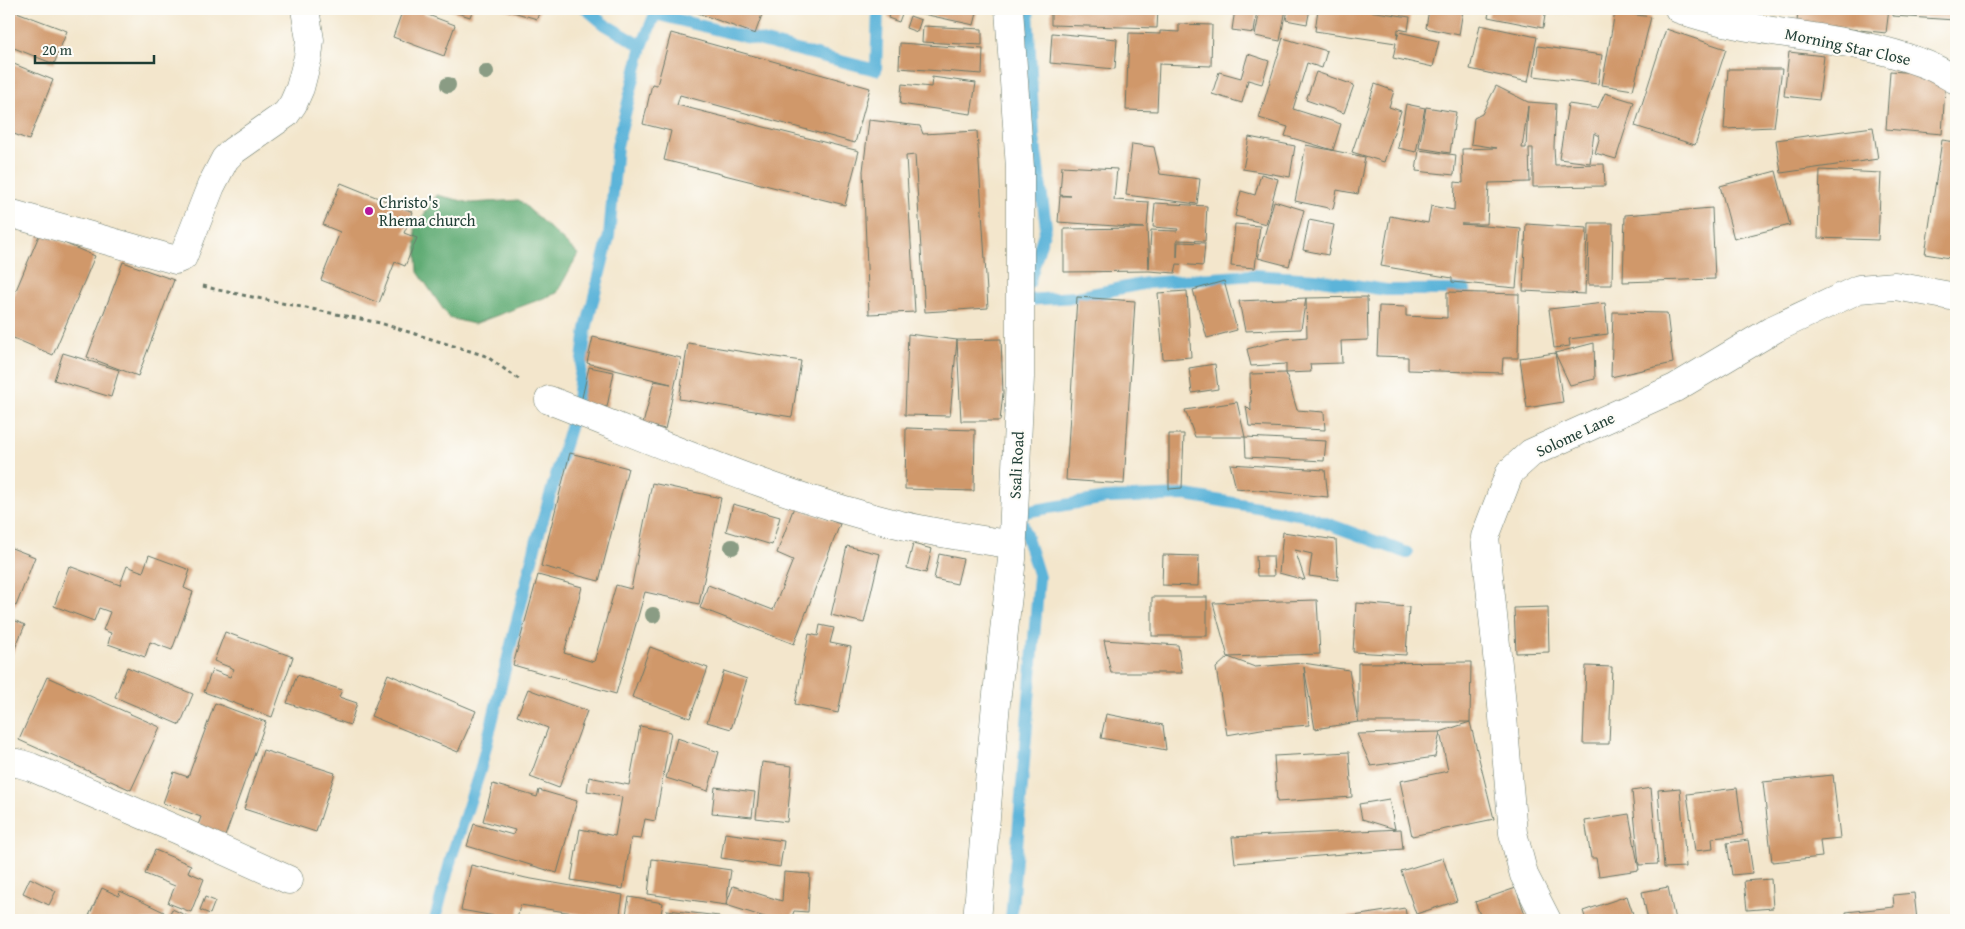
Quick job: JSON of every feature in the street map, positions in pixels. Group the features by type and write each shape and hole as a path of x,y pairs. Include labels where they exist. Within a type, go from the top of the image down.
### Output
{"street":[{"path":"9,213 168,258 180,259 183,257 211,186 225,159 233,151 286,114 293,104 300,88 308,57 310,40 305,9"},
{"name":"Ssali Road","path":"977,920 996,703 1013,545 1020,377 1022,274 1020,168 1009,9"},
{"name":"Morning Star Close","path":"1679,9 1708,19 1818,37 1878,50 1922,63 1956,80"},
{"name":"Solome Lane","path":"1547,920 1524,875 1512,834 1500,675 1485,537 1510,472 1531,453 1675,388 1776,328 1859,289 1895,286 1956,297"},
{"path":"549,400 737,475 817,501 894,524 1013,545"},
{"path":"9,764 31,767 290,880"}],"path":[{"path":"180,259 196,284 380,323 486,356 549,400"}],"green space":[{"path":"437,195 471,203 519,200 578,254 557,293 474,324 449,318 418,272 415,228"}],"building":[{"path":"9,9 67,31 54,64 9,46"},
{"path":"403,9 412,9 455,25 444,56 393,37"},
{"path":"445,9 473,9 470,17"},
{"path":"503,9 540,9 537,19"},
{"path":"687,9 764,9 755,34"},
{"path":"891,9 903,11 899,22 888,18"},
{"path":"910,9 978,9 974,25 909,11"},
{"path":"1051,9 1158,9 1157,28 1051,25"},
{"path":"1235,9 1257,9 1254,33 1232,30"},
{"path":"1260,9 1286,9 1280,41 1255,36"},
{"path":"1288,9 1310,9 1307,24 1286,20"},
{"path":"1318,9 1355,9 1410,17 1408,31 1398,29 1397,39 1399,32 1439,41 1433,67 1393,58 1396,43 1315,31"},
{"path":"1429,9 1483,9 1483,11 1463,10 1459,35 1426,28"},
{"path":"1490,9 1546,9 1543,28 1488,17"},
{"path":"1798,9 1889,9 1886,33 1797,23"},
{"path":"1893,9 1956,9 1956,11 1955,20 1893,16"},
{"path":"1615,12 1651,17 1633,90 1602,85"},
{"path":"910,16 921,20 917,32 906,28"},
{"path":"1179,24 1212,25 1211,66 1159,64 1157,111 1126,110 1129,33 1160,34 1160,31 1179,32"},
{"path":"1480,25 1537,37 1528,82 1470,69"},
{"path":"923,26 982,29 982,45 922,42"},
{"path":"1666,29 1726,49 1695,145 1635,126"},
{"path":"671,33 870,88 855,143 680,95 677,105 859,151 845,205 664,160 671,131 643,124 652,84 657,85"},
{"path":"1052,33 1117,39 1115,69 1050,63"},
{"path":"1283,38 1327,51 1322,68 1307,63 1293,109 1341,124 1333,150 1285,136 1288,127 1259,118"},
{"path":"900,43 983,49 982,74 899,68"},
{"path":"1538,46 1602,55 1598,84 1534,76"},
{"path":"1789,52 1824,56 1819,100 1784,96"},
{"path":"1248,54 1269,61 1262,84 1248,80 1242,103 1212,94 1219,72 1241,78"},
{"path":"9,62 53,80 29,140 14,134 9,147"},
{"path":"1728,69 1782,69 1774,127 1724,129"},
{"path":"1890,71 1946,75 1942,134 1886,129"},
{"path":"1316,72 1354,85 1344,113 1306,100"},
{"path":"932,77 976,83 971,114 900,104 902,84 931,87"},
{"path":"1375,84 1394,91 1389,107 1401,111 1384,162 1352,152"},
{"path":"1496,86 1528,102 1556,104 1555,165 1604,164 1605,186 1533,187 1533,148 1529,148 1530,182 1489,183 1487,224 1461,224 1521,229 1516,288 1452,282 1452,278 1381,266 1390,216 1428,223 1431,206 1454,210 1455,182 1463,183 1462,149 1497,148 1471,144 1474,118 1482,114","holes":["1528,106 1526,148 1522,148"]},
{"path":"1605,93 1634,102 1616,159 1595,153 1600,136 1594,133 1590,163 1559,159 1568,104 1598,108"},
{"path":"1406,104 1425,108 1416,152 1398,148"},
{"path":"1426,107 1456,112 1450,153 1419,148"},
{"path":"869,120 920,126 923,134 977,131 988,308 925,312 915,155 906,156 915,312 869,314 863,171"},
{"path":"1873,127 1878,159 1781,173 1776,140"},
{"path":"1249,137 1295,146 1290,177 1243,169"},
{"path":"1942,140 1956,142 1956,259 1925,254"},
{"path":"1132,144 1154,147 1160,174 1200,179 1197,204 1126,195"},
{"path":"1306,145 1365,157 1358,194 1337,190 1333,209 1295,201"},
{"path":"1419,150 1456,155 1454,175 1416,171"},
{"path":"1062,166 1117,169 1114,200 1149,202 1147,228 1149,269 1151,230 1177,231 1178,229 1153,227 1155,203 1207,206 1205,241 1177,240 1177,258 1178,242 1205,243 1203,266 1177,264 1175,273 1149,271 1064,272 1064,229 1144,228 1058,222 1060,196 1071,196 1060,195"},
{"path":"1820,170 1881,173 1878,240 1818,238"},
{"path":"1776,171 1790,225 1734,239 1720,186"},
{"path":"1261,174 1278,179 1266,224 1235,216 1241,191 1255,195"},
{"path":"341,183 413,212 404,233 417,238 405,266 395,262 379,303 321,280 340,232 323,225"},
{"path":"1274,201 1304,210 1289,266 1258,258"},
{"path":"1712,208 1715,279 1623,282 1625,215"},
{"path":"1309,220 1334,225 1328,255 1303,250"},
{"path":"1589,223 1613,223 1612,285 1588,285"},
{"path":"1235,224 1260,226 1255,268 1231,266"},
{"path":"1526,224 1587,228 1585,294 1523,291"},
{"path":"40,233 95,256 53,355 9,336 9,307"},
{"path":"123,262 174,280 138,376 87,357"},
{"path":"1224,281 1237,330 1207,338 1193,290"},
{"path":"1187,291 1191,357 1163,359 1158,293"},
{"path":"1447,292 1519,294 1518,358 1503,358 1502,373 1408,370 1408,357 1377,356 1379,306 1406,307 1406,316 1447,318"},
{"path":"1077,297 1135,301 1124,484 1066,480"},
{"path":"1367,297 1368,340 1341,341 1342,363 1310,364 1311,372 1286,373 1286,364 1251,366 1247,349 1284,339 1307,337 1306,298"},
{"path":"1306,298 1301,329 1245,331 1239,301"},
{"path":"1605,303 1608,334 1569,339 1570,346 1554,348 1549,309"},
{"path":"1613,312 1667,313 1673,363 1611,377"},
{"path":"908,334 957,340 950,416 905,415"},
{"path":"593,337 681,358 665,429 643,424 654,381 671,384 587,363"},
{"path":"1001,339 1003,393 1000,421 961,421 957,340"},
{"path":"688,343 801,361 792,417 679,399"},
{"path":"1594,343 1595,379 1570,385 1555,353"},
{"path":"63,353 119,370 111,397 54,380"},
{"path":"1555,353 1563,402 1527,408 1520,358"},
{"path":"1215,364 1218,389 1192,393 1189,368"},
{"path":"589,367 614,372 607,407 581,402"},
{"path":"1286,373 1297,410 1324,412 1325,430 1249,426 1246,406 1251,411 1250,374"},
{"path":"1237,402 1245,437 1195,437 1185,410"},
{"path":"906,428 975,430 974,491 905,489"},
{"path":"1169,434 1184,434 1182,488 1169,489"},
{"path":"1245,437 1326,441 1324,461 1246,457"},
{"path":"570,453 628,468 599,581 541,566"},
{"path":"1230,464 1325,470 1328,497 1236,488"},
{"path":"652,483 721,498 699,604 645,592 616,694 513,665 538,575 582,587 564,653 594,662 616,585 631,589"},
{"path":"733,504 780,517 772,545 726,531"},
{"path":"794,507 840,524 794,644 700,608 708,585 773,610 793,560 777,553"},
{"path":"1283,532 1336,540 1338,580 1309,576 1312,554 1295,550 1305,580 1279,573"},
{"path":"913,544 932,549 926,573 907,568"},
{"path":"847,546 880,554 864,623 831,615"},
{"path":"9,547 35,557 16,606 9,603"},
{"path":"939,554 963,559 957,584 934,579"},
{"path":"149,555 190,570 184,588 193,592 172,650 150,642 145,657 108,644 111,633 103,630 110,612 99,608 94,621 54,606 69,566 120,585 127,566 143,572"},
{"path":"1163,555 1199,556 1198,586 1162,585"},
{"path":"1256,556 1273,556 1274,576 1257,576"},
{"path":"1152,597 1207,597 1207,636 1152,636"},
{"path":"1317,600 1320,654 1228,657 1213,603"},
{"path":"1356,603 1409,607 1406,655 1353,652"},
{"path":"1548,607 1549,652 1516,653 1514,608"},
{"path":"9,618 25,625 9,662"},
{"path":"820,625 834,628 830,643 851,647 838,713 795,704 809,634 818,636"},
{"path":"225,632 293,657 272,717 204,692 212,670 230,677 234,669 214,661"},
{"path":"1104,640 1178,645 1182,673 1111,673"},
{"path":"650,647 708,668 690,718 632,697"},
{"path":"1228,657 1255,667 1303,663 1349,670 1358,722 1315,729 1304,667 1309,725 1261,729 1227,735 1216,668"},
{"path":"1471,662 1470,722 1358,722 1358,663"},
{"path":"1586,666 1612,667 1609,744 1583,744"},
{"path":"127,667 193,694 180,725 115,697"},
{"path":"724,671 747,679 731,729 707,722"},
{"path":"388,674 476,711 458,752 371,716"},
{"path":"297,675 342,690 339,697 357,703 350,725 287,703"},
{"path":"47,677 160,727 131,790 19,740"},
{"path":"528,689 587,711 559,788 530,777 548,728 517,716"},
{"path":"215,703 266,722 224,839 197,828 201,817 163,803 174,772 188,777"},
{"path":"1106,714 1163,725 1166,750 1101,738"},
{"path":"1470,722 1494,819 1412,836 1400,781 1448,771 1440,732"},
{"path":"640,726 671,732 655,821 645,819 641,839 631,838 623,889 571,880 580,829 615,836 622,797 587,791 589,777 629,785"},
{"path":"1440,732 1435,757 1371,766 1357,734"},
{"path":"677,738 719,752 708,791 666,778"},
{"path":"263,750 335,773 316,832 244,809"},
{"path":"1349,752 1352,797 1277,802 1274,756"},
{"path":"762,762 792,766 787,822 756,818"},
{"path":"1833,775 1840,838 1820,840 1822,857 1772,862 1763,782"},
{"path":"493,784 537,797 539,790 577,801 557,873 467,846 474,824 513,835 515,830 483,821"},
{"path":"715,787 755,792 752,817 712,813"},
{"path":"1651,788 1658,864 1639,865 1632,791"},
{"path":"1680,788 1686,867 1664,868 1658,790"},
{"path":"1737,788 1743,835 1712,838 1713,849 1695,851 1687,794"},
{"path":"1389,799 1395,829 1362,819 1359,804"},
{"path":"1629,814 1639,870 1599,876 1596,858 1591,858 1585,821"},
{"path":"1401,829 1403,849 1235,863 1232,837"},
{"path":"725,833 784,841 780,867 721,858"},
{"path":"1748,840 1753,873 1732,875 1727,843"},
{"path":"155,850 191,865 188,872 204,879 191,912 168,903 175,886 145,874"},
{"path":"1443,858 1457,901 1416,914 1401,871"},
{"path":"652,859 731,870 726,905 648,894"},
{"path":"471,865 526,878 623,895 619,920 520,905 517,920 461,910"},
{"path":"784,872 810,874 808,912 794,911 791,920 774,920 726,905 733,886 782,901"},
{"path":"30,878 56,891 49,905 23,893"},
{"path":"1771,879 1773,908 1747,910 1744,881"},
{"path":"1668,887 1675,920 1648,920 1642,892"},
{"path":"102,888 119,896 120,891 164,912 161,920 87,920"},
{"path":"1516,888 1527,920 1482,920 1475,902"},
{"path":"1914,893 1917,920 1847,920 1846,912 1894,907 1893,895"},
{"path":"1627,896 1635,920 1586,920 1583,911"},
{"path":"205,897 215,901 210,914 200,910"},
{"path":"629,897 663,903 660,920 625,920"},
{"path":"1405,908 1407,920 1341,920 1341,918"},
{"path":"172,909 196,920 167,920"},
{"path":"667,910 719,916 718,920 666,920"}],"waterway":[{"path":"586,9 604,24 642,46"},
{"path":"435,920 452,855 480,771 536,543 576,407 586,329 609,236 617,146 642,46 655,14 876,70 878,9"},
{"path":"1028,9 1034,137 1046,226 1029,283"},
{"path":"1024,300 1077,297 1147,283 1253,275 1315,279 1386,290 1465,290"},
{"path":"1019,513 1106,498 1186,495 1304,515 1407,553"},
{"path":"1011,920 1039,577 1022,522"}],"place":[{"name":"Christo's Rhema church","path":"369,211"}]}
